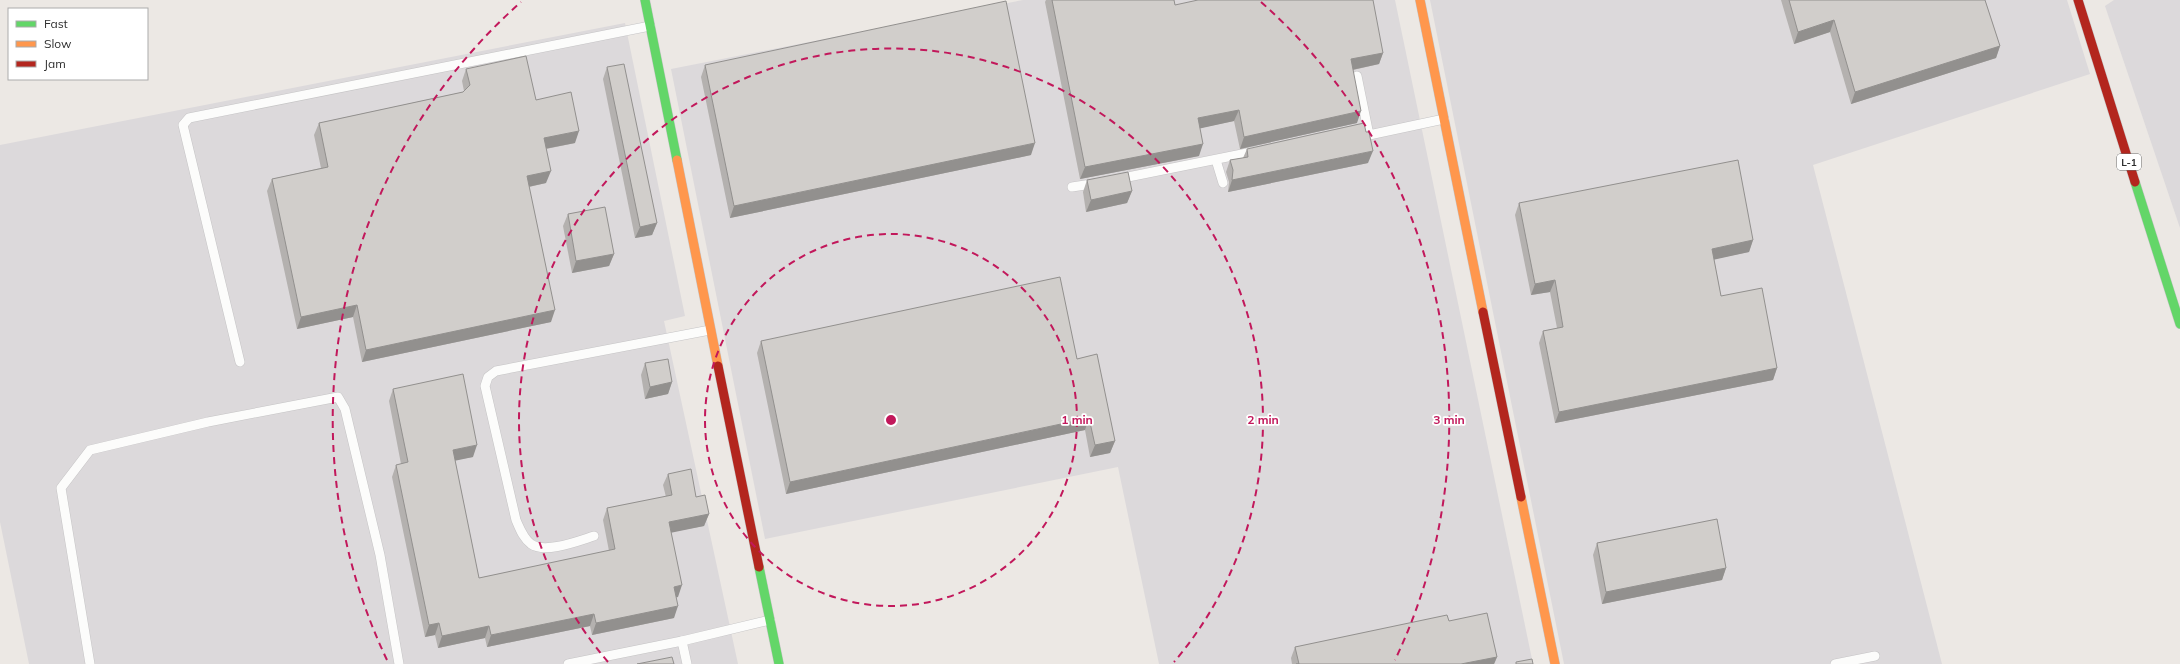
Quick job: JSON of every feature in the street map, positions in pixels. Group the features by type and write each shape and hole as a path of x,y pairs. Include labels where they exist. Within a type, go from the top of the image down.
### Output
{"street":[{"path":"645,0 710,330 779,664"},
{"path":"1420,0 1555,664"},
{"name":"L-1","path":"2078,0 2180,324"}],"lane":[{"path":"240,362 183,125 189,118 650,26"},
{"path":"1356,76 1364,128 1369,134 1444,119"},
{"path":"1072,187 1216,160 1269,148"},
{"path":"1216,160 1223,184"},
{"path":"594,536 548,548 532,545 523,535 516,520 485,386 488,376 496,371 710,330"},
{"path":"90,664 62,488 90,450 208,422 338,397 345,409 380,555 399,664"},
{"path":"568,664 770,620"},
{"path":"682,640 687,664"},
{"path":"1835,664 1875,656"}],"shaded area":[{"path":"1023,0 1395,0 1533,664 1159,664 1118,467 765,539 671,69"},
{"path":"1430,0 2067,0 2090,74 1813,165 1942,664 1564,664"},
{"path":"2114,0 2180,0 2180,228 2105,6"},
{"path":"625,23 685,316 664,321 738,664 29,664 0,522 0,145"}],"building":[{"path":"1052,0 1174,0 1175,5 1198,0 1373,0 1383,53 1351,59 1361,111 1244,137 1239,110 1198,118 1203,144 1085,167"},
{"path":"1789,0 1985,0 2000,46 1855,92 1834,20 1798,32"},
{"path":"1006,1 1035,143 734,206 705,65"},
{"path":"526,56 536,100 571,92 579,131 544,138 551,171 527,176 555,310 366,350 357,305 301,317 272,179 328,167 319,123 463,92 470,85 466,69"},
{"path":"624,64 657,223 640,227 607,67"},
{"path":"1364,123 1366,132 1369,132 1373,151 1232,180 1233,170 1230,160 1248,157 1247,149"},
{"path":"1738,160 1753,240 1712,249 1721,296 1762,288 1777,368 1559,412 1543,331 1563,327 1555,280 1535,284 1519,203"},
{"path":"1128,172 1132,191 1091,200 1087,180"},
{"path":"605,207 614,254 576,261 568,214"},
{"path":"1060,277 1077,359 1097,354 1115,441 1095,445 1089,418 790,482 761,341"},
{"path":"668,359 672,382 650,387 645,363"},
{"path":"463,374 477,445 453,450 479,578 615,549 607,508 672,495 668,474 691,469 696,497 705,495 709,514 669,522 682,585 674,587 678,606 596,623 594,614 491,635 489,626 442,636 439,623 429,625 396,465 408,462 393,389"},
{"path":"1717,519 1726,568 1606,592 1597,543"},
{"path":"1487,613 1497,657 1461,664 1299,664 1295,647 1447,615 1449,621"},
{"path":"672,657 674,664 637,664"},
{"path":"1532,659 1533,664 1516,664 1516,662"}],"traffic: fast":[{"path":"645,0 677,160"},
{"path":"2135,182 2180,324"},
{"path":"759,567 779,664"}],"traffic: slow":[{"path":"1420,0 1483,312"},
{"path":"677,160 718,366"},
{"path":"1521,497 1555,664"}],"traffic: jam":[{"path":"2078,0 2135,182"},
{"path":"1483,312 1521,497"},
{"path":"718,366 759,567"}]}
